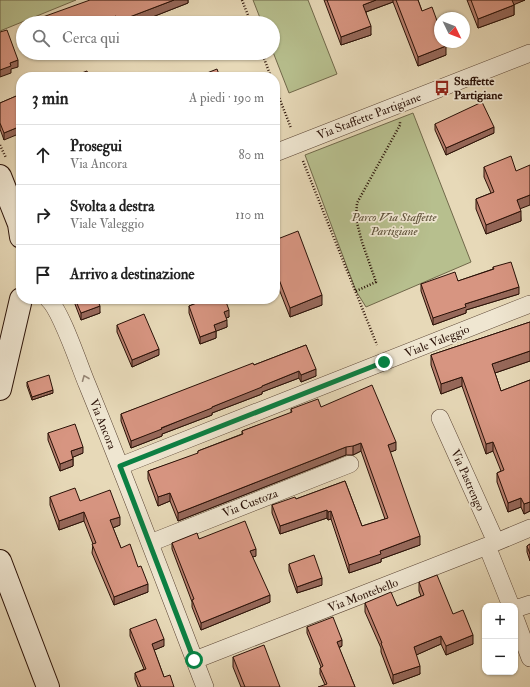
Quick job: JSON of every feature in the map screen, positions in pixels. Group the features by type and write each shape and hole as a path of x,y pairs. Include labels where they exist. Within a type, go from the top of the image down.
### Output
{"main road":[{"path":"0,176 16,216"},
{"path":"0,388 20,304"},
{"path":"0,561 48,687"}],"street":[{"name":"Via Staffette Partigiane","path":"280,151 530,53"},
{"name":"Via Ancora","path":"53,304 120,466 205,687"},
{"name":"Viale Valeggio","path":"120,466 530,304"},
{"name":"Via Pastrengo","path":"440,418 492,544 509,603"},
{"name":"Via Custoza","path":"150,543 350,464"},
{"name":"Via Montebello","path":"194,660 530,528"},
{"path":"518,609 530,604"},
{"path":"518,626 530,658"}],"path":[{"path":"242,0 248,16"},
{"path":"265,60 269,72"},
{"path":"280,100 384,362"},
{"path":"356,291 376,282 362,242 356,218 357,203 400,125 402,104"}],"green space":[{"path":"0,0 76,0 37,16 16,16 16,24 0,31"},
{"path":"253,0 308,0 337,74 289,93 276,60 280,60 280,16 259,16"},
{"name":"Parco Via Staffette Partigiane","path":"413,113 471,262 366,307 356,291 305,155"}],"building":[{"path":"90,0 174,0 132,16 46,16"},
{"path":"327,0 376,0 363,5 371,26 341,37"},
{"path":"396,0 418,0 422,11 432,7 434,12 434,48 441,48 418,57"},
{"path":"471,0 512,0 514,5 478,19"},
{"path":"7,30 16,55 16,60 18,60 10,63 11,66 0,70 0,32"},
{"path":"217,69 218,72 210,72"},
{"path":"16,96 16,128 4,133 0,123 0,103"},
{"path":"482,102 494,127 446,148 435,124"},
{"path":"511,156 516,171 530,165 530,195 517,200 521,211 486,225 476,199 494,192 484,167"},
{"path":"298,231 322,295 290,308 280,282 280,238"},
{"path":"511,262 519,287 465,304 466,307 433,318 421,284 455,272 458,281 494,269 493,267"},
{"path":"77,304 99,304 100,306 81,313"},
{"path":"194,304 227,304 229,310 224,312 227,320 214,325 216,331 200,337 189,306"},
{"path":"144,314 159,349 132,360 117,325"},
{"path":"530,322 530,351 492,364 501,391 530,380 530,502 524,504 521,498 508,503 497,473 504,470 493,442 486,444 462,377 441,384 431,355"},
{"path":"306,345 316,369 301,375 299,371 131,441 121,414 253,363 254,365"},
{"path":"49,375 53,390 32,397 27,382"},
{"path":"372,385 396,442 388,445 420,536 380,551 381,554 349,565 331,511 328,512 327,510 280,526 272,505 295,497 296,499 345,481 362,526 388,518 361,443 346,447 178,513 170,493 158,497 148,471 198,453 198,451 243,434 242,431 292,412 291,409 318,399 321,407"},
{"path":"75,424 83,447 71,451 73,459 60,464 48,433"},
{"path":"75,488 80,501 110,490 120,517 110,520 121,548 130,544 138,567 141,566 148,584 114,597 92,544 96,543 84,512 59,521 50,497"},
{"path":"245,521 256,549 250,551 270,595 201,623 192,600 194,599 172,543 197,533 199,539"},
{"path":"530,544 530,554 527,546"},
{"path":"314,555 322,578 297,587 289,564"},
{"path":"437,575 453,614 463,610 473,635 446,646 441,636 414,647 420,666 393,675 382,643 365,603 391,592 397,606 424,595 419,582"},
{"path":"333,617 342,640 337,642 355,687 318,687 327,684 320,668 323,666 307,627"},
{"path":"156,619 164,639 152,644 164,677 170,675 174,687 141,687 135,673 146,669 130,629"},
{"path":"264,645 280,687 245,687 233,657"}],"place":[{"name":"Staffette Partigiane","path":"442,88"}],"route":[{"path":"194,660 120,466 384,362"}]}
